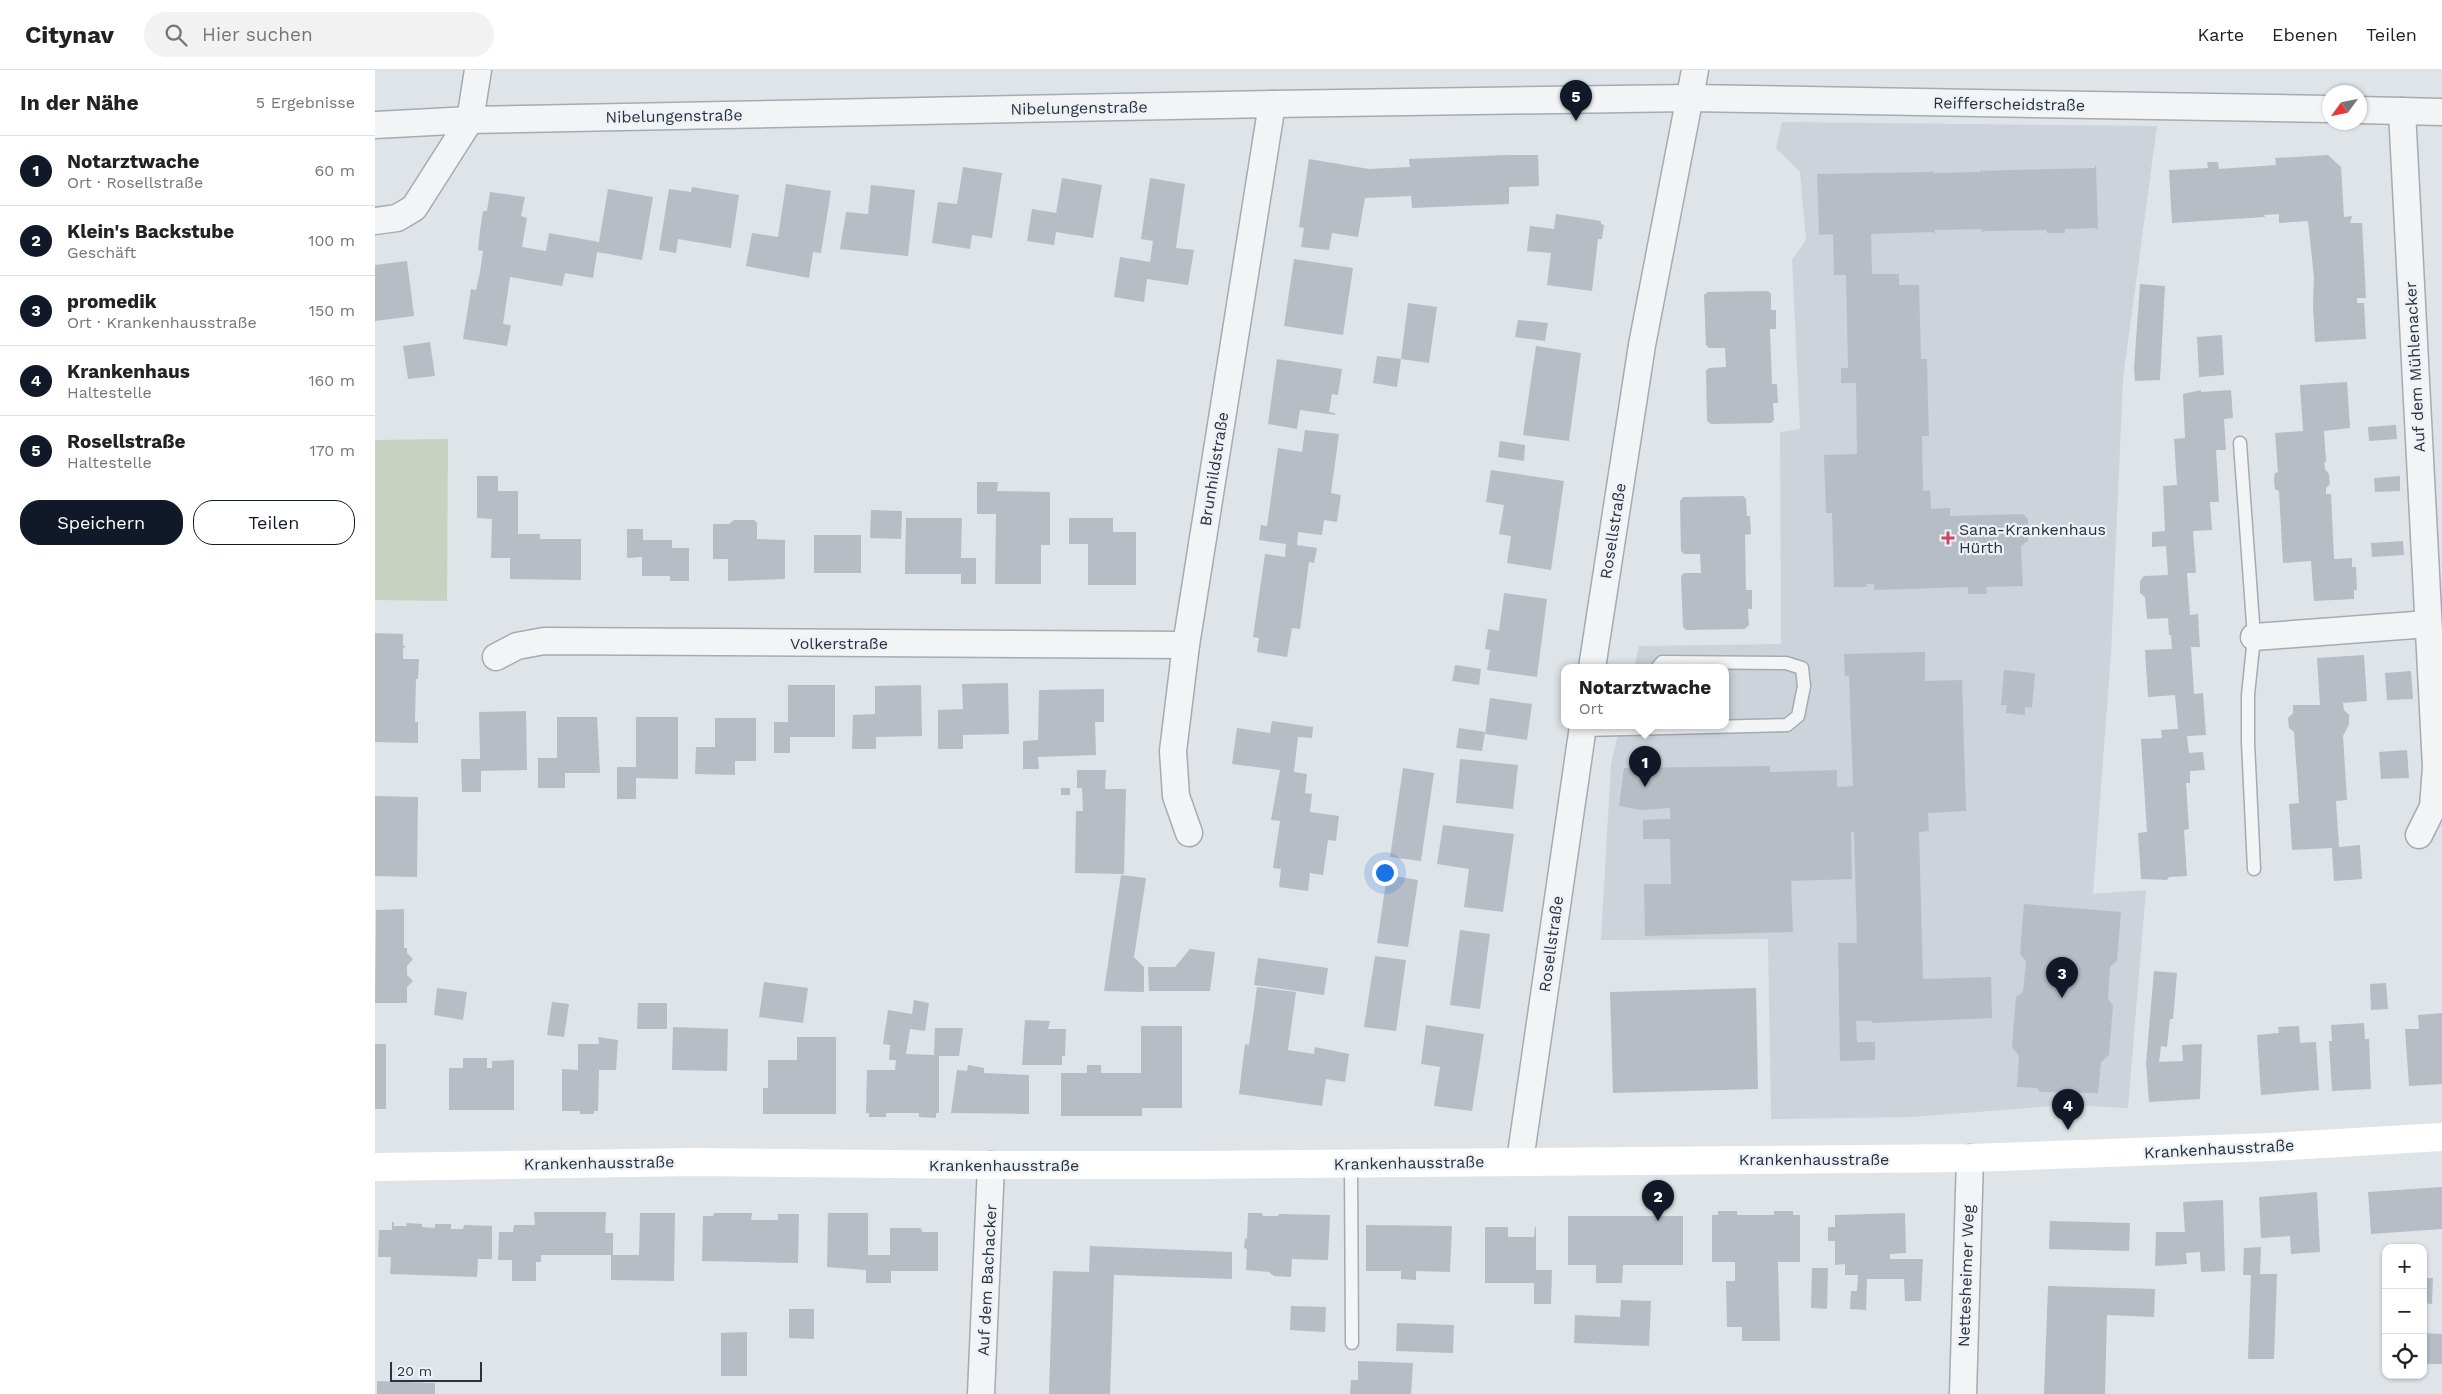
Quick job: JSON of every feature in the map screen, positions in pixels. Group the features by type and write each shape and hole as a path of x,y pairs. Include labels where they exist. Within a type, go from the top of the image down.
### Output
{"street":[{"path":"375,221 397,218 414,208 470,120 478,70"},
{"name":"Rosellstraße","path":"1593,664 1642,345 1695,70"},
{"name":"Nibelungenstraße","path":"375,125 470,120 1271,104 1689,98"},
{"name":"Reifferscheidstraße","path":"1689,98 2322,109"},
{"name":"Brunhildstraße","path":"1189,833 1176,796 1173,750 1186,645 1271,104"},
{"path":"2367,110 2442,112"},
{"name":"Auf dem Mühlenacker","path":"2402,111 2436,768 2433,807 2419,835"},
{"path":"2255,637 2428,624"},
{"name":"Volkerstraße","path":"496,657 517,646 544,641 1186,645"},
{"name":"Rosellstraße","path":"1519,1161 1583,729"},
{"name":"Krankenhausstraße","path":"375,1167 693,1162 991,1166 1970,1158 2261,1148 2442,1137"},
{"name":"Nettesheimer Weg","path":"1963,1394 1970,1158"},
{"name":"Auf dem Bachacker","path":"981,1394 991,1166"}],"lane":[{"path":"2240,443 2255,637 2248,695 2255,869"},
{"path":"1660,664 1662,662 1786,663 1801,668 1804,686 1798,716 1787,725 1729,726"},
{"path":"1351,1163 1352,1343"}],"shaded area":[{"name":"Sana-Krankenhaus Hürth","path":"1782,122 2157,126 2123,379 2111,654 2093,894 2146,890 2128,1108 2065,1105 1913,1117 1771,1119 1768,939 1601,940 1611,764 1619,729 1729,729 1729,664 1635,664 1639,646 1781,644 1780,432 1800,429 1792,260 1806,240 1800,172 1776,148"}],"green space":[{"path":"448,439 447,601 375,600 375,440"}],"building":[{"path":"1538,155 1539,186 1509,187 1509,204 1412,208 1411,196 1365,198 1358,237 1332,233 1329,250 1301,247 1304,228 1299,227 1309,159 1369,169 1410,167 1409,159"},
{"path":"2328,155 2341,167 2344,217 2352,216 2350,223 2362,223 2366,298 2357,298 2357,303 2364,303 2366,339 2315,342 2314,277 2308,221 2279,223 2279,214 2264,215 2265,217 2172,223 2169,170 2208,168 2207,162 2218,162 2219,169 2276,165 2275,158"},
{"path":"2095,166 2098,230 2096,228 2065,229 2065,233 2047,233 2047,230 1984,231 1981,233 1982,229 1935,230 1935,234 1933,232 1871,234 1872,274 1899,274 1899,285 1919,285 1921,359 1927,359 1929,436 1922,436 1923,491 1930,490 1931,509 1950,508 1950,516 2023,514 2028,519 2028,541 2021,546 2023,586 1986,587 1987,594 1968,594 1968,587 1874,590 1874,584 1866,584 1867,587 1834,587 1832,513 1826,513 1824,455 1857,454 1856,383 1841,383 1841,368 1848,368 1846,275 1834,275 1833,234 1819,235 1817,173 1931,172 1933,170 1933,173 1980,172 1981,169 1982,171 2095,168"},
{"path":"963,167 1002,173 992,238 972,235 970,249 932,243 938,202 957,204"},
{"path":"1062,178 1102,185 1093,238 1056,232 1054,245 1027,241 1032,209 1056,213"},
{"path":"1150,178 1185,184 1176,248 1194,250 1188,285 1147,279 1144,302 1114,297 1120,257 1150,262 1153,241 1141,239"},
{"path":"786,184 831,191 821,253 813,252 809,278 746,266 752,233 778,237"},
{"path":"871,185 915,190 908,256 840,249 846,212 868,214"},
{"path":"692,187 739,195 731,248 678,239 676,253 659,250 669,189 691,192"},
{"path":"608,189 653,197 642,260 597,252 593,278 565,273 562,286 510,277 503,324 511,325 507,346 463,339 471,289 476,290 480,272 483,251 478,250 480,231 483,211 487,211 490,192 525,197 521,216 527,218 522,247 546,251 549,233 599,242"},
{"path":"1556,214 1601,221 1601,224 1604,225 1602,239 1598,239 1592,291 1547,285 1551,253 1527,251 1530,226 1554,229"},
{"path":"1294,259 1353,268 1343,335 1284,326"},
{"path":"407,261 414,316 375,321 375,265"},
{"path":"2140,284 2165,286 2160,380 2135,381 2134,368"},
{"path":"1768,291 1771,294 1771,310 1776,310 1776,329 1770,329 1772,384 1777,384 1778,403 1773,403 1774,420 1771,423 1711,424 1707,421 1706,371 1709,368 1726,367 1725,348 1709,348 1706,345 1704,295 1708,292"},
{"path":"1408,303 1437,307 1429,363 1401,359"},
{"path":"1518,320 1548,323 1545,341 1515,337"},
{"path":"2222,335 2224,375 2199,377 2197,337"},
{"path":"430,342 435,376 408,379 403,346"},
{"path":"1536,346 1581,353 1569,441 1523,435"},
{"path":"1377,356 1401,359 1397,387 1373,383"},
{"path":"1277,359 1342,369 1338,395 1332,394 1329,412 1335,413 1335,415 1300,410 1297,429 1268,424"},
{"path":"2347,382 2350,428 2324,431 2326,462 2324,462 2325,469 2329,474 2330,484 2326,488 2326,494 2331,494 2334,559 2352,558 2352,567 2356,567 2357,590 2354,590 2354,599 2314,601 2311,561 2283,563 2279,491 2275,489 2274,479 2275,473 2278,472 2275,433 2303,431 2300,385"},
{"path":"2201,390 2201,392 2231,390 2233,418 2224,419 2226,450 2216,450 2219,502 2210,502 2212,530 2193,531 2196,573 2187,573 2190,615 2198,614 2200,647 2191,647 2194,694 2203,693 2206,735 2187,736 2189,753 2203,752 2205,770 2190,771 2190,783 2186,783 2189,829 2184,830 2187,876 2169,877 2167,880 2141,879 2138,833 2147,832 2141,739 2162,738 2161,730 2178,729 2175,695 2148,697 2145,650 2172,649 2168,618 2147,619 2145,597 2140,593 2140,581 2144,576 2168,575 2166,546 2152,547 2152,532 2165,531 2163,486 2177,485 2174,439 2185,438 2183,394"},
{"path":"2396,425 2397,439 2369,441 2368,427"},
{"path":"1305,430 1339,434 1331,493 1341,495 1337,522 1324,520 1322,535 1298,532 1297,545 1317,548 1314,563 1309,562 1300,629 1292,628 1287,657 1257,652 1259,638 1253,637 1265,554 1285,557 1286,544 1259,540 1261,525 1267,526 1278,448 1302,452"},
{"path":"1500,441 1525,445 1524,461 1498,457"},
{"path":"1491,470 1564,481 1551,570 1507,563 1511,536 1499,534 1504,505 1486,502"},
{"path":"477,476 498,476 498,491 518,491 518,534 540,534 540,539 581,539 581,580 510,579 510,558 491,558 492,519 477,518"},
{"path":"2400,476 2400,491 2375,492 2374,478"},
{"path":"977,482 998,482 997,491 1050,492 1050,545 1041,545 1041,584 995,584 996,514 977,514"},
{"path":"1743,496 1746,499 1747,516 1750,516 1751,534 1745,535 1746,590 1752,590 1752,609 1748,609 1749,625 1745,629 1686,630 1683,627 1681,576 1684,573 1701,573 1700,554 1684,554 1681,551 1680,501 1683,497"},
{"path":"871,510 902,511 901,539 870,538"},
{"path":"906,518 962,518 961,558 976,558 976,584 961,584 961,574 905,574"},
{"path":"1069,518 1113,518 1113,532 1136,532 1136,585 1088,585 1088,544 1069,544"},
{"path":"734,520 754,520 757,523 757,539 785,540 785,579 728,581 728,559 713,559 713,524 729,524"},
{"path":"627,529 643,529 643,540 672,540 672,548 689,548 689,581 670,581 670,576 642,576 642,557 627,558"},
{"path":"814,535 861,535 861,573 814,573"},
{"path":"2403,541 2404,555 2372,557 2371,543"},
{"path":"1504,593 1547,599 1537,677 1487,670 1490,650 1485,649 1488,629 1499,631"},
{"path":"375,633 403,634 403,646 406,646 403,649 403,659 419,659 418,679 416,679 415,722 418,722 418,743 375,742"},
{"path":"1925,652 1925,681 1962,680 1966,811 1928,813 1929,831 1919,832 1923,979 1991,977 1992,1018 1872,1023 1872,1021 1856,1021 1857,1042 1875,1042 1875,1060 1840,1061 1838,943 1857,943 1854,832 1851,832 1852,879 1791,881 1793,932 1645,936 1644,884 1671,884 1670,839 1643,839 1643,820 1670,819 1670,808 1641,810 1619,806 1624,768 1770,766 1770,772 1837,770 1837,787 1853,786 1849,676 1845,676 1844,654"},
{"path":"2364,655 2367,701 2343,703 2344,710 2349,715 2349,724 2343,736 2347,800 2336,801 2339,847 2360,845 2362,879 2334,881 2332,848 2292,850 2289,804 2299,803 2294,732 2289,728 2288,718 2293,713 2293,705 2320,705 2317,658"},
{"path":"1455,665 1481,669 1479,685 1452,681"},
{"path":"2004,670 2035,673 2032,708 2025,707 2025,715 2006,713 2007,705 2001,705"},
{"path":"2411,671 2413,699 2387,700 2385,673"},
{"path":"1008,683 1009,734 963,735 963,749 938,749 938,710 963,709 962,684"},
{"path":"788,685 835,685 835,737 790,737 790,753 774,753 774,722 788,722"},
{"path":"921,685 922,736 876,737 876,749 852,749 853,715 875,714 875,686"},
{"path":"1104,689 1104,722 1095,722 1096,755 1038,757 1039,769 1023,769 1023,741 1038,740 1039,690"},
{"path":"1490,698 1532,704 1527,740 1485,734"},
{"path":"526,711 527,770 481,771 481,792 462,792 461,759 480,759 479,712"},
{"path":"557,717 597,717 600,773 565,773 565,788 538,788 538,758 557,758"},
{"path":"636,717 678,717 678,779 636,778 636,799 617,799 617,767 636,767"},
{"path":"715,718 756,718 756,761 735,761 735,775 695,774 696,747 715,747"},
{"path":"1272,721 1313,727 1312,738 1298,737 1294,772 1307,774 1305,793 1312,794 1310,812 1339,816 1336,841 1328,840 1323,875 1310,873 1308,891 1279,887 1281,869 1273,868 1280,821 1271,820 1280,770 1232,764 1237,728 1270,733"},
{"path":"1459,728 1485,732 1482,751 1456,748"},
{"path":"2407,750 2409,778 2381,779 2379,752"},
{"path":"1460,759 1518,765 1513,809 1456,803"},
{"path":"1403,768 1434,773 1421,861 1390,857"},
{"path":"1077,770 1106,770 1105,789 1126,789 1124,874 1075,873 1076,811 1083,811 1082,788 1077,788"},
{"path":"1061,788 1070,788 1070,795 1061,795"},
{"path":"375,796 418,797 417,877 375,876"},
{"path":"1443,825 1514,834 1503,912 1464,907 1469,869 1437,864"},
{"path":"1121,875 1146,878 1134,957 1144,967 1144,992 1104,991"},
{"path":"1387,875 1418,880 1408,947 1377,943"},
{"path":"2024,904 2121,912 2117,961 2110,967 2108,999 2113,1006 2109,1055 2101,1062 2098,1093 2040,1092 2037,1088 2017,1087 2019,1056 2012,1047 2016,997 2023,992 2026,961 2020,954"},
{"path":"404,909 404,948 407,948 407,953 413,959 407,966 407,975 413,981 407,987 407,1003 375,1003 376,910"},
{"path":"1460,930 1490,934 1480,1009 1450,1005"},
{"path":"1190,949 1215,952 1210,991 1149,991 1148,967 1175,967"},
{"path":"1375,956 1406,960 1396,1031 1364,1027"},
{"path":"1258,958 1328,968 1324,995 1254,985"},
{"path":"2154,971 2177,973 2173,1019 2170,1019 2167,1047 2161,1046 2159,1062 2183,1061 2182,1045 2202,1044 2200,1099 2149,1102 2146,1063"},
{"path":"764,982 808,988 803,1023 759,1017"},
{"path":"2386,983 2388,1009 2371,1010 2370,984"},
{"path":"1257,987 1296,992 1288,1050 1314,1054 1315,1047 1349,1054 1345,1082 1326,1079 1322,1106 1239,1094 1245,1044 1249,1045"},
{"path":"437,988 467,992 463,1020 434,1015"},
{"path":"1756,988 1758,1089 1613,1093 1610,992"},
{"path":"914,1000 929,1003 925,1031 910,1029 906,1054 934,1055 935,1028 963,1028 959,1056 939,1056 939,1113 936,1113 936,1118 919,1117 919,1113 886,1113 886,1117 869,1117 869,1113 866,1113 867,1070 895,1070 896,1060 889,1060 890,1045 883,1044 888,1010 912,1014"},
{"path":"552,1002 569,1004 564,1037 547,1035"},
{"path":"638,1003 667,1003 667,1029 637,1029"},
{"path":"2442,1013 2442,1084 2409,1086 2405,1029 2419,1029 2418,1015"},
{"path":"1025,1020 1050,1021 1048,1029 1066,1029 1065,1056 1062,1056 1062,1065 1022,1065"},
{"path":"2364,1023 2365,1039 2369,1039 2371,1089 2332,1091 2329,1041 2332,1041 2331,1025"},
{"path":"1426,1025 1484,1034 1472,1111 1434,1106 1440,1067 1421,1064"},
{"path":"1141,1026 1182,1026 1182,1108 1142,1108 1142,1116 1061,1116 1061,1073 1087,1073 1087,1065 1101,1065 1101,1073 1141,1073"},
{"path":"2299,1026 2300,1043 2316,1042 2319,1090 2261,1095 2257,1035 2279,1033 2278,1027"},
{"path":"673,1027 728,1029 727,1071 672,1070"},
{"path":"598,1037 618,1040 616,1070 599,1070 598,1111 594,1111 594,1114 580,1114 580,1111 562,1111 562,1069 578,1070 578,1044 599,1044"},
{"path":"797,1037 836,1037 836,1114 763,1114 763,1088 768,1088 768,1060 797,1060"},
{"path":"375,1044 386,1044 386,1109 375,1109"},
{"path":"463,1058 487,1058 487,1068 492,1068 492,1061 514,1060 514,1110 449,1110 449,1068 463,1068"},
{"path":"968,1065 984,1068 984,1073 1029,1075 1029,1114 951,1113 957,1070 967,1071"},
{"path":"2442,1187 2442,1229 2371,1234 2368,1192"},
{"path":"2317,1192 2320,1252 2291,1254 2290,1236 2261,1238 2259,1197"},
{"path":"2223,1200 2225,1271 2201,1272 2200,1252 2186,1253 2187,1264 2155,1266 2156,1232 2185,1232 2183,1202"},
{"path":"1718,1211 1737,1211 1737,1215 1774,1215 1774,1211 1793,1211 1793,1215 1800,1215 1800,1262 1778,1262 1780,1341 1742,1341 1742,1327 1727,1327 1726,1281 1735,1281 1735,1262 1712,1262 1712,1215 1718,1215"},
{"path":"534,1212 606,1212 605,1233 613,1233 613,1255 639,1255 640,1213 675,1213 674,1281 611,1280 611,1255 541,1255 541,1262 536,1262 536,1281 512,1281 512,1260 498,1260 499,1232 513,1232 514,1225 535,1225"},
{"path":"714,1213 752,1213 751,1220 778,1220 778,1214 799,1214 798,1263 702,1261 703,1216 713,1216"},
{"path":"828,1213 868,1213 868,1255 890,1255 890,1228 921,1228 922,1232 938,1232 938,1271 891,1271 891,1283 866,1283 866,1270 827,1267"},
{"path":"1248,1213 1262,1213 1263,1216 1278,1216 1279,1214 1330,1215 1328,1260 1292,1259 1291,1277 1274,1276 1269,1272 1246,1270 1247,1249 1244,1248 1245,1239 1247,1238"},
{"path":"1905,1213 1906,1253 1890,1254 1890,1259 1923,1259 1921,1301 1905,1301 1904,1279 1867,1279 1866,1310 1850,1309 1851,1291 1857,1291 1858,1275 1845,1275 1845,1264 1835,1265 1835,1241 1828,1241 1828,1227 1835,1227 1835,1215"},
{"path":"1568,1216 1683,1216 1683,1265 1623,1265 1622,1283 1596,1283 1596,1265 1568,1265"},
{"path":"2050,1221 2130,1223 2129,1251 2049,1249"},
{"path":"392,1222 394,1222 394,1226 406,1226 407,1223 422,1224 422,1227 435,1228 435,1224 451,1224 451,1229 463,1229 464,1225 492,1226 492,1259 478,1259 477,1277 390,1274 391,1257 378,1257 379,1230 392,1230"},
{"path":"1366,1225 1452,1226 1450,1272 1416,1271 1416,1280 1401,1279 1401,1271 1366,1271"},
{"path":"1485,1227 1508,1227 1508,1237 1534,1237 1536,1227 1536,1270 1552,1270 1551,1304 1534,1304 1534,1283 1485,1283"},
{"path":"1090,1246 1232,1252 1232,1279 1114,1275 1110,1394 1049,1394 1053,1271 1089,1272"},
{"path":"2261,1247 2260,1274 2277,1274 2274,1359 2248,1359 2251,1275 2243,1275 2244,1248"},
{"path":"1812,1268 1828,1268 1827,1309 1811,1308"},
{"path":"2427,1278 2433,1278 2432,1304 2427,1303"},
{"path":"2048,1286 2155,1289 2154,1317 2107,1315 2105,1394 2044,1394"},
{"path":"1621,1300 1651,1301 1649,1346 1574,1343 1575,1315 1620,1317"},
{"path":"1291,1306 1326,1307 1325,1332 1290,1330"},
{"path":"789,1309 814,1309 814,1339 789,1338"},
{"path":"1397,1323 1454,1325 1453,1353 1396,1351"},
{"path":"747,1332 747,1376 721,1376 721,1333"},
{"path":"2427,1333 2442,1334 2442,1364 2427,1364"},
{"path":"1358,1361 1413,1363 1411,1394 1350,1394 1351,1380 1358,1380"},
{"path":"377,1381 435,1383 435,1394 377,1394"}],"place":[{"name":"Rosellstraße","path":"1576,121"},
{"name":"Sana-Krankenhaus Hürth","path":"1948,538"},
{"name":"Notarztwache","path":"1645,787"},
{"name":"promedik","path":"2062,998"},
{"name":"Krankenhaus","path":"2068,1130"},
{"name":"Klein's Backstube","path":"1658,1221"}]}
